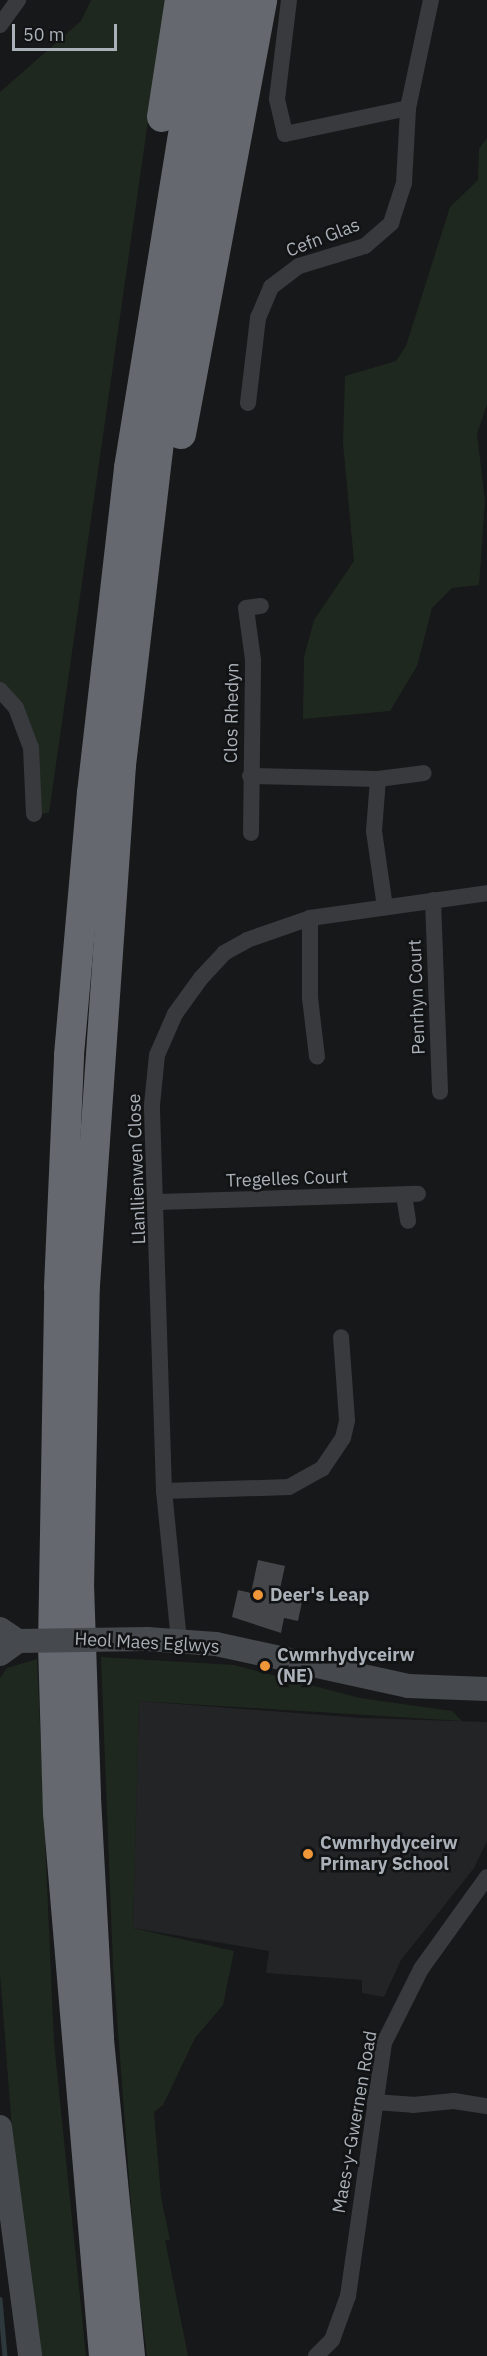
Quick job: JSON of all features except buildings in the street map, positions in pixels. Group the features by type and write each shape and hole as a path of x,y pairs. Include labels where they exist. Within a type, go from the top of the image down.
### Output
{"highway":[{"path":"129,468 124,439 144,241 180,0"},
{"path":"104,2356 58,1813 53,1635 59,1287 69,1054 92,793 129,468 205,0"},
{"path":"130,2356 99,2038 79,1589 85,1285 98,1045 121,765 158,449 233,0"},
{"path":"149,534 176,459 262,0"}],"street":[{"path":"0,25 18,0"},
{"path":"289,0 277,99 285,134 408,108"},
{"name":"Cefn Glas","path":"248,403 258,318 271,287 299,266 365,246 390,223 404,183 408,108 424,17 431,0"},
{"name":"Clos Rhedyn","path":"251,833 253,660 246,608 261,606"},
{"path":"0,690 16,708 31,748 34,814"},
{"path":"250,776 378,779 424,773"},
{"path":"378,779 374,831 385,907"},
{"name":"Llanllienwen Close","path":"179,1641 164,1491 158,1202 152,1105 156,1065 175,1014 224,953 279,926 310,918 487,893"},
{"name":"Penrhyn Court","path":"433,900 440,1092"},
{"path":"310,918 306,999 317,1057"},
{"name":"Tregelles Court","path":"158,1202 411,1195 408,1221"},
{"path":"164,1491 289,1487 322,1468 343,1438 347,1420 340,1337"},
{"name":"Heol Maes Eglwys","path":"6,1641 147,1639 216,1644 408,1686 487,1689"},
{"name":"Maes-y-Gwernen Road","path":"316,2356 332,2340 348,2296 384,2043 394,2017 421,1969 487,1877"},
{"path":"374,2102 398,2105 454,2101 487,2106"},
{"path":"0,2127 1,2171 30,2356"}],"shaded area":[{"path":"91,0 171,0 155,72 49,813 34,814 31,748 0,690 0,92 81,21"},
{"path":"487,138 487,404 477,434 485,501 479,585 452,588 432,608 417,666 390,711 303,719 304,657 314,620 354,561 343,443 345,376 396,361 406,346 450,207 478,180 479,149"},
{"path":"101,1657 234,1665 360,1698 452,1711 462,1721 139,1701 133,1928 234,1951 223,2005 195,2038 163,2105 154,2112 161,2197 170,2240 165,2240 188,2356 147,2356 136,2270 113,1965"},
{"path":"37,1659 54,2042 86,2356 39,2356 15,2168 0,1973 0,1678 7,1668"},
{"name":"Cwmrhydyceirw Primary School","path":"139,1701 361,1718 487,1722 487,1841 474,1868 401,1960 384,1997 362,1993 362,1980 266,1973 269,1951 133,1928"}],"waterway":[{"path":"0,2299 5,2356"}],"place":[{"name":"Deer's Leap","path":"258,1595"},
{"name":"Cwmrhydyceirw (NE)","path":"265,1666"},
{"name":"Cwmrhydyceirw Primary School","path":"308,1854"}]}
